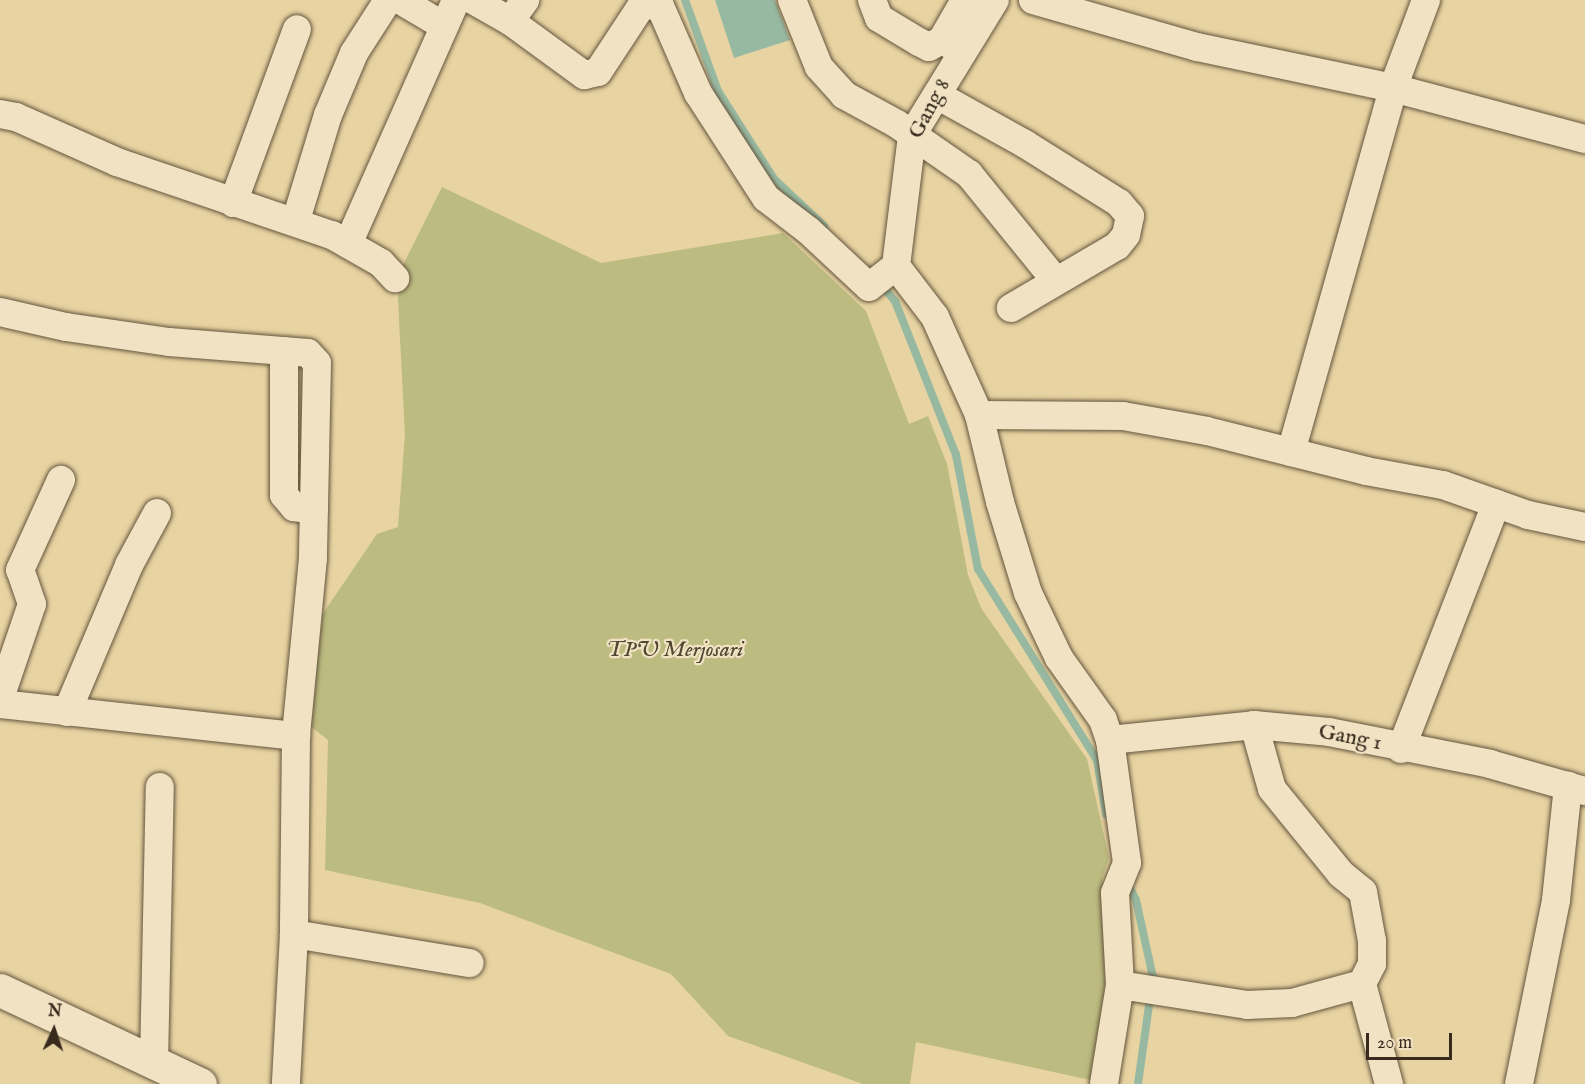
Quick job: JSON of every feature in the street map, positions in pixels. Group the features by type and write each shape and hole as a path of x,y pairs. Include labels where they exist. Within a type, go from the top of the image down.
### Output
{"main road":[{"path":"0,990 200,1084"}],"street":[{"path":"296,220 328,115 354,53 388,0"},
{"path":"400,0 444,26"},
{"path":"348,244 456,0"},
{"path":"473,0 518,11 584,75 598,72 642,5 660,6 698,93 766,198 809,231 884,275 935,317 979,415 999,502 1028,592 1059,658 1103,720 1110,740 1129,986 1104,1084"},
{"path":"792,0 819,67 844,95 912,135 969,174 1056,281"},
{"path":"872,0 879,18 929,47 952,45 965,0"},
{"name":"Gang 8","path":"884,275 912,135 937,95 952,45 995,0"},
{"path":"1032,0 1197,47 1393,88 1585,139"},
{"path":"1291,453 1393,88 1426,0"},
{"path":"233,203 297,28"},
{"path":"937,95 1025,144 1127,211 1131,224 1117,246 1011,308"},
{"path":"0,114 16,117 117,162 233,203 296,220 348,244 381,263 395,278"},
{"path":"0,312 66,327 169,342 308,354 317,363 315,510 296,736 294,934 286,1084"},
{"path":"979,415 1123,416 1207,431 1291,453 1443,485 1497,504 1585,527"},
{"path":"0,698 32,604 20,570 61,480"},
{"path":"1401,749 1497,504"},
{"path":"67,712 129,565 157,513"},
{"path":"0,704 296,736"},
{"path":"1254,724 1272,789 1341,873 1363,892 1372,941 1372,964 1362,984 1389,1084"},
{"name":"Gang 1","path":"1110,740 1254,724 1329,732 1401,749 1490,764 1576,789"},
{"path":"154,1063 160,787"},
{"path":"1519,1084 1576,789"},
{"path":"294,934 470,963"},
{"path":"1129,986 1247,1005 1281,1004 1362,984"}],"green space":[{"name":"TPU Merjosari","path":"442,187 601,263 783,233 866,311 909,424 928,416 947,464 968,575 981,608 1087,759 1109,858 1102,879 1111,952 1090,1080 916,1042 910,1084 863,1084 728,1036 671,974 480,903 325,870 328,740 304,721 322,615 377,534 398,527 405,434 398,300 401,269"}],"shaded area":[{"path":"715,0 775,0 790,40 734,58"}],"waterway":[{"path":"685,0 718,91 774,179 824,226"},
{"path":"881,284 895,301 956,455 978,569 1097,760 1106,814"},
{"path":"1126,881 1136,900 1153,977 1138,1084"}]}
